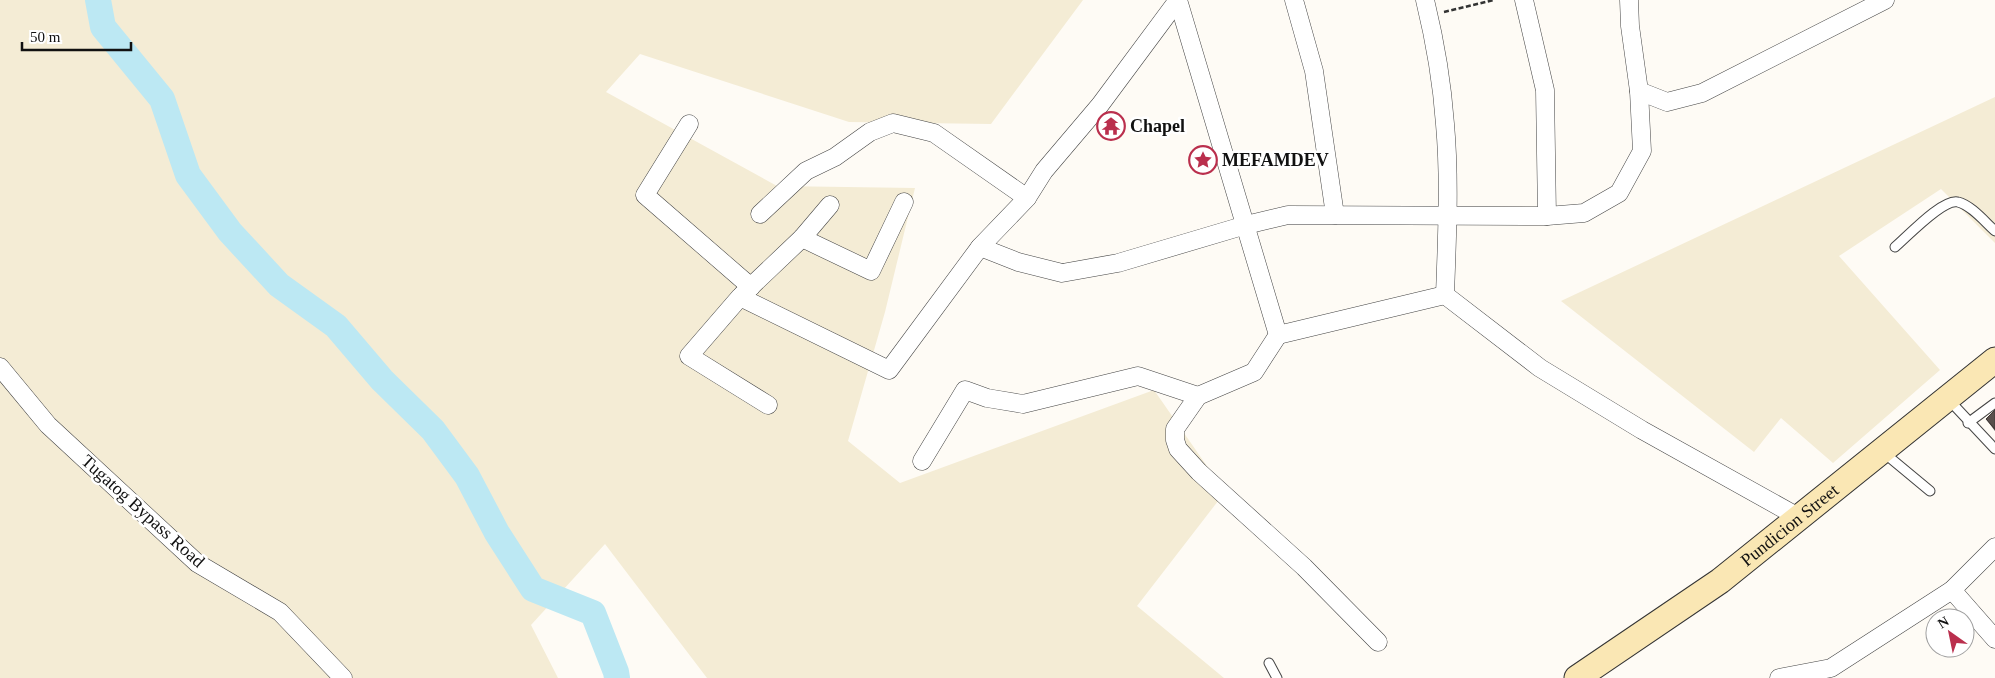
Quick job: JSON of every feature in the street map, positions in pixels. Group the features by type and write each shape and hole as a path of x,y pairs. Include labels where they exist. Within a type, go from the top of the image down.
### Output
{"main road":[{"name":"Pundicion Street","path":"1577,678 1720,581 1947,398 1993,367"}],"street":[{"path":"689,124 645,195 746,292 889,370 980,247 1027,198 1044,171 1100,105 1178,0 1278,335"},
{"path":"1294,0 1314,71 1335,215"},
{"path":"1524,0 1545,90 1547,216"},
{"path":"980,247 1018,262 1062,272 1118,263 1246,225 1288,215 1547,216 1584,213 1619,194 1642,152 1639,91 1630,26 1629,0"},
{"path":"1639,91 1667,102 1702,93 1885,0"},
{"path":"1427,8 1435,45 1445,125 1447,216 1445,295"},
{"path":"760,214 806,171 835,157 870,132 893,124 934,133 1027,198"},
{"path":"802,238 871,271 904,202"},
{"path":"768,405 689,356 746,292 802,238 830,205"},
{"path":"1378,642 1304,567 1198,472 1178,449 1175,429 1198,396 1254,372 1278,335 1445,295"},
{"path":"1445,295 1540,368 1642,430 1800,518"},
{"name":"Tugatog Bypass Road","path":"0,367 48,425 197,563 280,612 343,678"},
{"path":"922,461 965,390 987,398 1023,404 1138,376 1198,396"},
{"path":"1779,678 1828,673 1952,590 1995,547"},
{"path":"1952,590 1995,639"}],"lane":[{"path":"1895,247 1949,202 1958,202 1995,231"},
{"path":"1947,398 1968,423 1995,449"},
{"path":"1968,423 1995,403"},
{"path":"1881,450 1930,491"},
{"path":"1269,663 1277,678"}],"path":[{"path":"1427,8 1494,0"}],"shaded area":[{"path":"0,0 1083,0 991,124 849,122 640,54 606,92 777,186 915,188 885,312 848,441 900,483 1154,390 1225,492 1137,606 1224,678 707,678 605,544 531,625 558,678 0,678"},
{"path":"1995,97 1995,243 1941,189 1839,256 1940,370 1833,463 1781,418 1754,452 1561,301"}],"building":[{"path":"1995,410 1995,429 1986,419"}],"waterway":[{"path":"98,0 103,27 162,99 188,175 230,232 279,285 336,326 382,380 433,430 467,476 497,533 533,589 593,613 617,678"}],"place":[{"name":"Chapel","path":"1111,126"},
{"name":"MEFAMDEV","path":"1203,160"}]}
